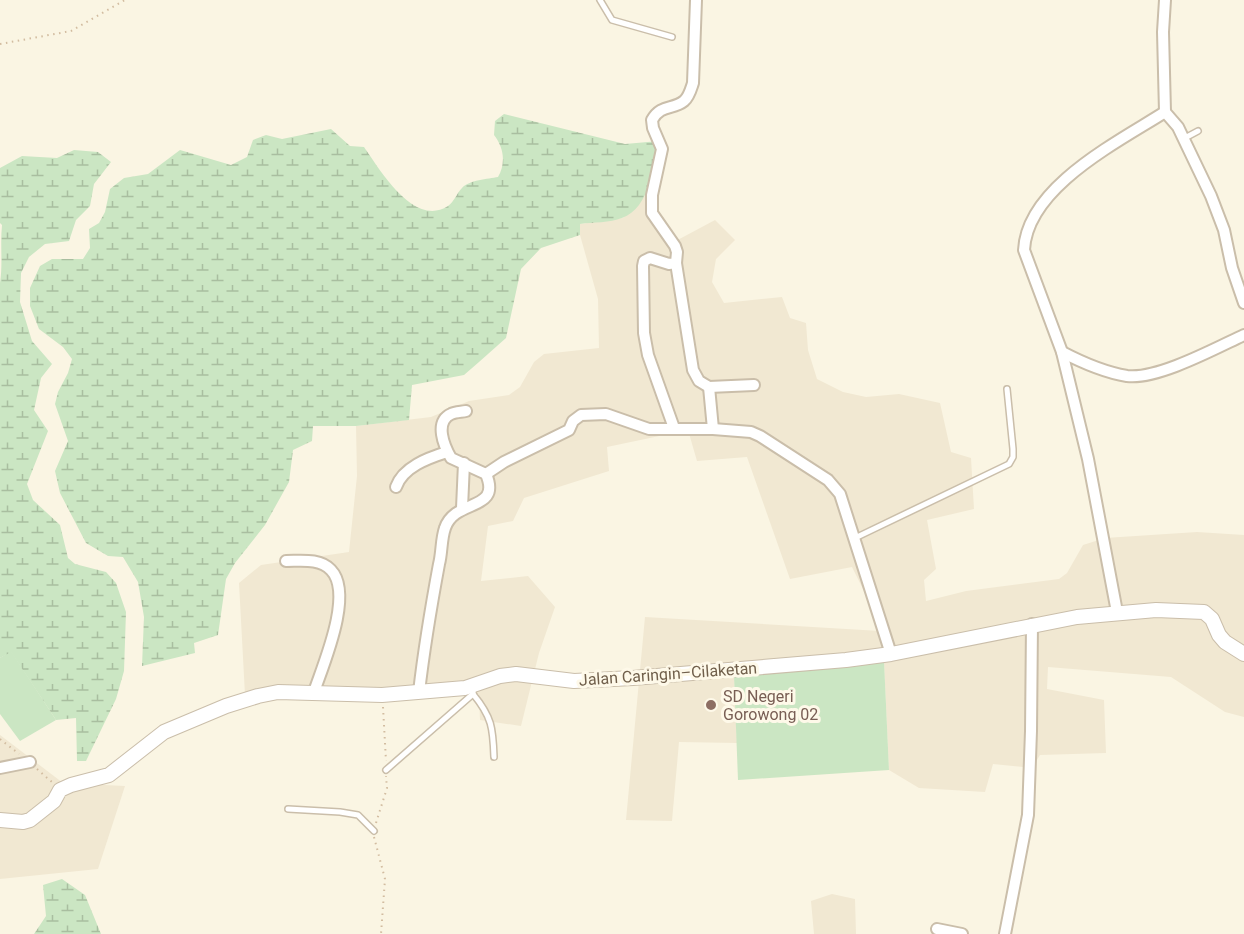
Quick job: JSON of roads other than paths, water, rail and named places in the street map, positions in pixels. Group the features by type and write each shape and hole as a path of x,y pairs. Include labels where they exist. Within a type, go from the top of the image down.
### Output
{"street":[{"path":"696,0 693,83 690,92 684,101 661,110 652,120 662,149 652,195 652,213 677,252 676,263 693,370 699,381 709,387 754,385"},
{"path":"1165,0 1163,32 1165,112 1178,127 1211,196 1224,230 1232,268 1244,303"},
{"path":"1117,612 1088,459 1062,352 1024,250 1025,237 1045,200 1062,181 1083,164 1165,112"},
{"path":"674,428 648,355 644,333 643,266 644,261 650,258 669,264 676,263"},
{"path":"1062,352 1091,368 1129,376 1146,374 1187,362 1244,335"},
{"path":"709,387 713,429"},
{"path":"419,692 426,635 446,525 462,508 481,502 488,496 491,485 486,474 451,458 447,452 441,427 444,420 451,414 466,411"},
{"path":"486,474 504,462 569,430 573,421 582,415 606,414 649,429 713,429 751,432 828,480 840,494 891,654"},
{"path":"396,487 399,479 424,459 447,452"},
{"path":"462,508 464,463"},
{"path":"286,561 321,562 332,570 339,587 339,609 314,692"},
{"name":"Jalan Caringin–Cilaketan","path":"0,820 23,822 30,820 54,801 60,790 109,775 164,732 226,706 258,696 278,693 382,695 473,690 500,676 516,674 574,681 846,660 891,654 1032,624 1117,612 1156,610 1204,612 1212,619 1225,642 1244,654"},
{"path":"1005,934 1028,815 1032,624"},
{"path":"0,768 30,762"},
{"path":"938,929 962,934"}],"lane":[{"path":"600,0 612,20 672,37"},
{"path":"1183,139 1198,131"},
{"path":"855,538 1009,464 1013,457 1013,449 1007,389"},
{"path":"386,770 473,690 487,711 493,737 494,757"},
{"path":"288,809 358,815 374,831"}],"place":[{"name":"SD Negeri Gorowong 02","path":"711,705"}]}
